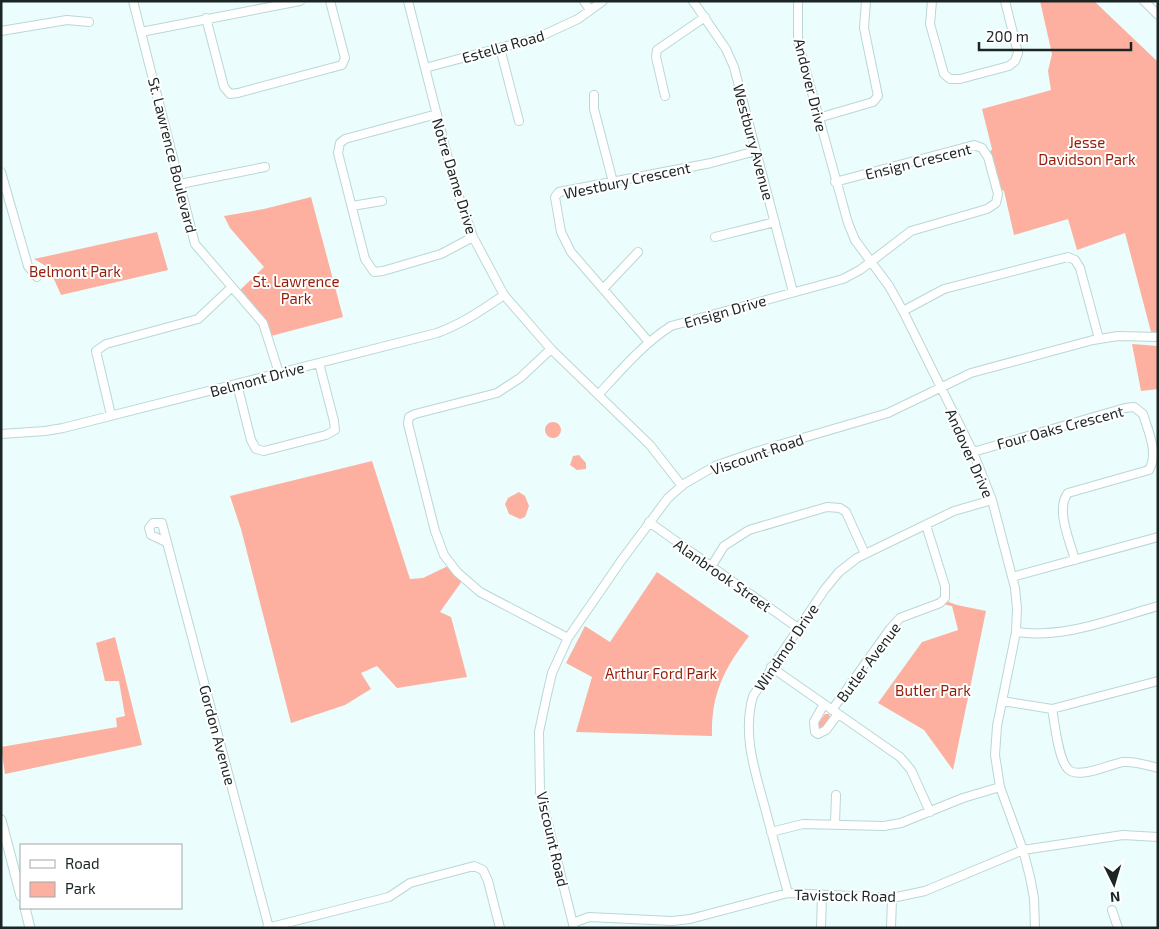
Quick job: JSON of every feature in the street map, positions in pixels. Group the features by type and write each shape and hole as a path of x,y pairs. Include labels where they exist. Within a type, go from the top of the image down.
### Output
{"main road":[{"path":"1,820 20,892"},
{"path":"24,909 30,928"}],"street":[{"name":"St. Lawrence Boulevard","path":"133,1 195,244 263,323 279,373"},
{"path":"141,32 300,1"},
{"path":"206,18 224,87 230,94 238,93 342,65 345,58 330,1"},
{"name":"Notre Dame Drive","path":"408,1 455,186 473,237 504,295 551,349 650,445 682,486"},
{"path":"584,1 590,10"},
{"name":"Estella Road","path":"425,68 551,33 603,1"},
{"name":"Westbury Avenue","path":"693,1 726,49 734,67 793,292"},
{"name":"Andover Drive","path":"798,1 798,42 835,182 856,240 889,286 903,311 939,388 973,452 992,500 1012,577 1017,598 1016,632 1002,701 995,755 1000,787 1023,850 1034,898 1035,928"},
{"path":"818,118 873,102 878,96 864,28 866,1"},
{"path":"932,1 930,24 944,74 950,79 960,79 1009,66 1015,61 1018,54 1005,1"},
{"path":"1144,1 1158,14"},
{"path":"665,96 656,57 658,50 705,17"},
{"path":"1,31 67,20 89,22"},
{"path":"500,48 519,121"},
{"path":"594,95 594,108 613,182"},
{"path":"437,114 345,139 340,143 338,153 365,259 374,272 424,259 473,237"},
{"name":"Ensign Crescent","path":"835,182 974,145 982,148 988,156 998,194 996,203 987,209 911,231 871,260"},
{"name":"Westbury Crescent","path":"648,342 571,252 561,232 555,197 559,192 711,163 756,151"},
{"path":"180,184 265,168"},
{"path":"1,172 5,198 28,266 37,277"},
{"path":"352,206 382,201"},
{"path":"715,237 775,222"},
{"path":"603,289 637,256 638,252"},
{"path":"903,311 944,289 1068,257 1075,260 1080,268 1099,339"},
{"name":"Ensign Drive","path":"599,394 648,342 671,326 843,278 860,270 871,260"},
{"path":"111,415 96,351 106,344 198,319 232,287"},
{"name":"Belmont Drive","path":"1,434 45,431 319,363 454,326 504,295"},
{"name":"Viscount Road","path":"574,925 540,792 540,732 546,699 552,672 568,638 648,522 668,498 682,486 715,466 755,452 888,413 979,371 1099,339 1118,336 1158,338"},
{"path":"551,349 509,387 497,393 415,414 410,417 408,424 435,531 444,555 457,572 480,592 568,638"},
{"path":"237,384 251,440 256,449 264,451 308,440 326,435 335,430 319,363"},
{"name":"Four Oaks Crescent","path":"973,452 1126,408 1134,408 1143,414 1153,450 1154,462 1149,470 1068,493 1063,499 1062,509 1075,560"},
{"name":"Windmor Drive","path":"788,893 750,756 748,712 753,696 798,628 839,572 865,554 926,525 954,512 992,500"},
{"path":"711,567 724,546 749,530 827,507 840,508 846,512 865,554"},
{"name":"Alanbrook Street","path":"648,522 798,628"},
{"name":"Butler Avenue","path":"835,712 890,629 900,618 940,603 945,598 945,586 926,525"},
{"path":"1012,577 1158,537"},
{"name":"Gordon Avenue","path":"166,542 269,928"},
{"path":"1016,632 1041,634 1064,632 1158,606"},
{"path":"771,667 900,757 912,770 930,812"},
{"path":"1002,701 1052,709 1158,681"},
{"path":"824,704 814,722 815,732 818,734 826,730 835,712"},
{"path":"1052,709 1062,760 1072,772 1080,773 1122,762 1135,762 1158,768"},
{"path":"771,832 803,824 835,823 884,826 912,820 962,798 1000,787"},
{"path":"835,823 836,795"},
{"name":"Tavistock Road","path":"574,925 589,917 662,924 690,919 788,893 892,898 925,891 1023,850 1123,835 1158,838"},
{"path":"269,928 389,897 410,883 474,866 483,870 488,881 500,928"},
{"path":"821,928 822,895"},
{"path":"891,928 892,898"},
{"path":"1112,910 1118,928"}],"green space":[{"name":"Jesse Davidson Park","path":"1040,1 1094,1 1158,62 1158,332 1151,332 1125,233 1077,250 1068,219 1014,235 1004,191 1000,189 990,152 992,149 982,109 1051,90 1048,71 1052,54"},
{"name":"St. Lawrence Park","path":"311,197 343,317 271,336 263,316 240,290 264,267 230,228 224,216 264,209"},
{"name":"Belmont Park","path":"157,232 168,270 61,295 49,268 34,259"},
{"path":"1132,344 1158,346 1158,389 1141,391"},
{"path":"553,422 561,430 553,438 545,430"},
{"path":"579,455 586,463 586,469 577,470 570,465 573,456"},
{"path":"372,461 410,579 423,578 448,566 462,581 440,612 451,617 467,677 397,688 377,666 361,673 371,689 345,705 291,723 241,529 230,496"},
{"path":"519,492 525,496 529,506 525,517 520,519 509,514 505,504 508,498"},
{"name":"Arthur Ford Park","path":"657,572 749,636 726,671 721,683 714,707 712,736 576,732 592,677 566,663 585,626 610,642"},
{"name":"Butler Park","path":"946,601 986,611 953,770 924,730 878,703 922,642 958,630 952,606 946,605"},
{"path":"115,637 142,745 5,774 1,747 117,727 116,718 125,716 119,681 105,681 96,643"},
{"path":"825,714 829,714 830,717 822,729 818,730 817,725"}]}
